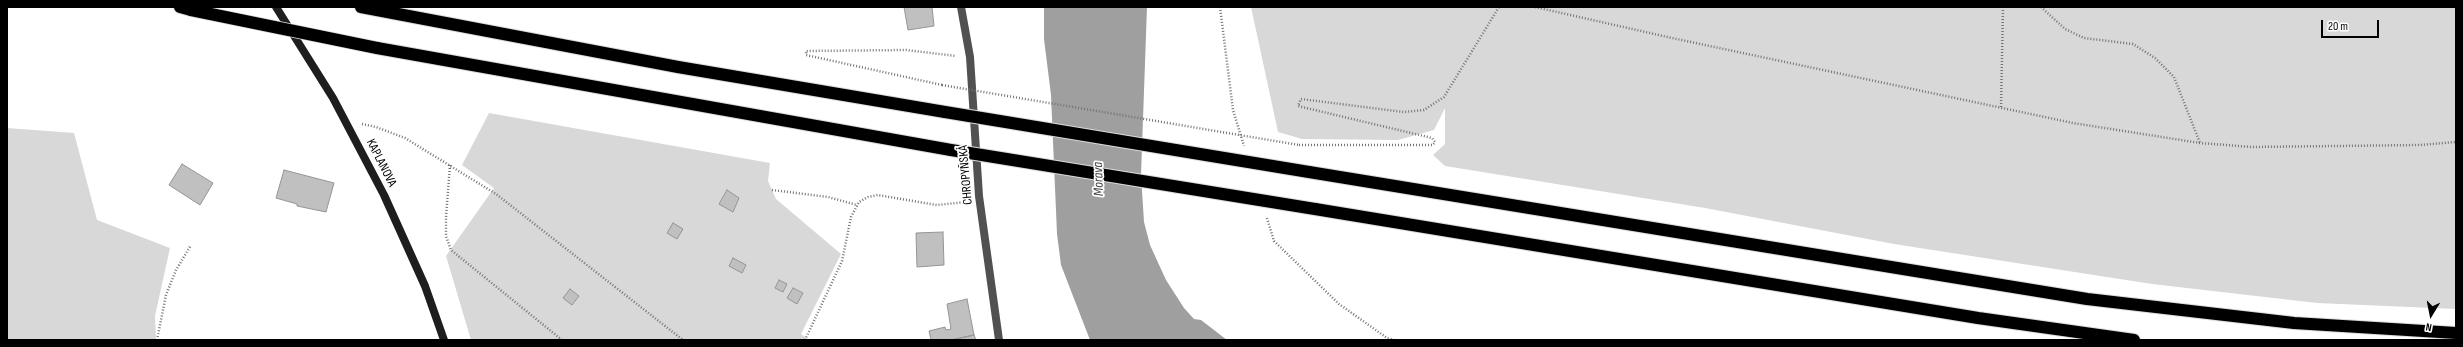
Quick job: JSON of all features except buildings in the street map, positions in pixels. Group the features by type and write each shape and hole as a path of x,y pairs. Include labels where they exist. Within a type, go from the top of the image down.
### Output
{"highway":[{"path":"361,7 678,67 2087,299 2294,323 2456,333"},
{"path":"185,8 377,48 951,150 1978,318 2134,340"}],"main road":[{"name":"KAPLANOVA","path":"276,7 349,126 407,244 444,340"}],"street":[{"name":"CHROPYŇSKÁ","path":"961,7 970,57 979,196 998,340"}],"path":[{"path":"970,57 906,50 806,51 806,55 942,85 1299,145 1433,145 1435,142 1432,138 1298,106 1301,99 1404,112 1424,110 1444,97 1499,7"},
{"path":"1535,7 1672,38 2073,123 2200,143 2252,147 2420,145 2456,142"},
{"path":"2001,107 2003,7"},
{"path":"2040,7 2065,29 2084,38 2133,44 2155,58 2174,77 2200,143"},
{"path":"349,126 364,124 376,126 405,138 496,194 683,340"},
{"path":"450,165 446,236 451,250 562,340"},
{"path":"772,190 828,197 856,205"},
{"path":"805,340 842,261 851,217 856,205 868,197 878,195 937,205 968,202 979,196"},
{"path":"157,340 166,295 176,270 191,245"}],"shaded area":[{"path":"1251,7 2456,7 2456,309 2317,303 2152,284 1894,244 1705,208 1445,166 1433,155 1445,144 1445,108 1434,130 1398,140 1302,139 1278,132"},
{"path":"489,113 770,163 768,181 776,199 841,254 801,334 809,340 471,340 446,256 494,188 462,165"},
{"path":"7,128 74,133 97,220 170,248 155,316 156,340 7,340"}],"water":[{"name":"Morava","path":"1044,7 1147,7 1141,175 1144,222 1150,245 1166,280 1184,308 1194,319 1201,320 1227,340 1090,340 1061,265 1057,234 1051,95 1044,39"}]}
